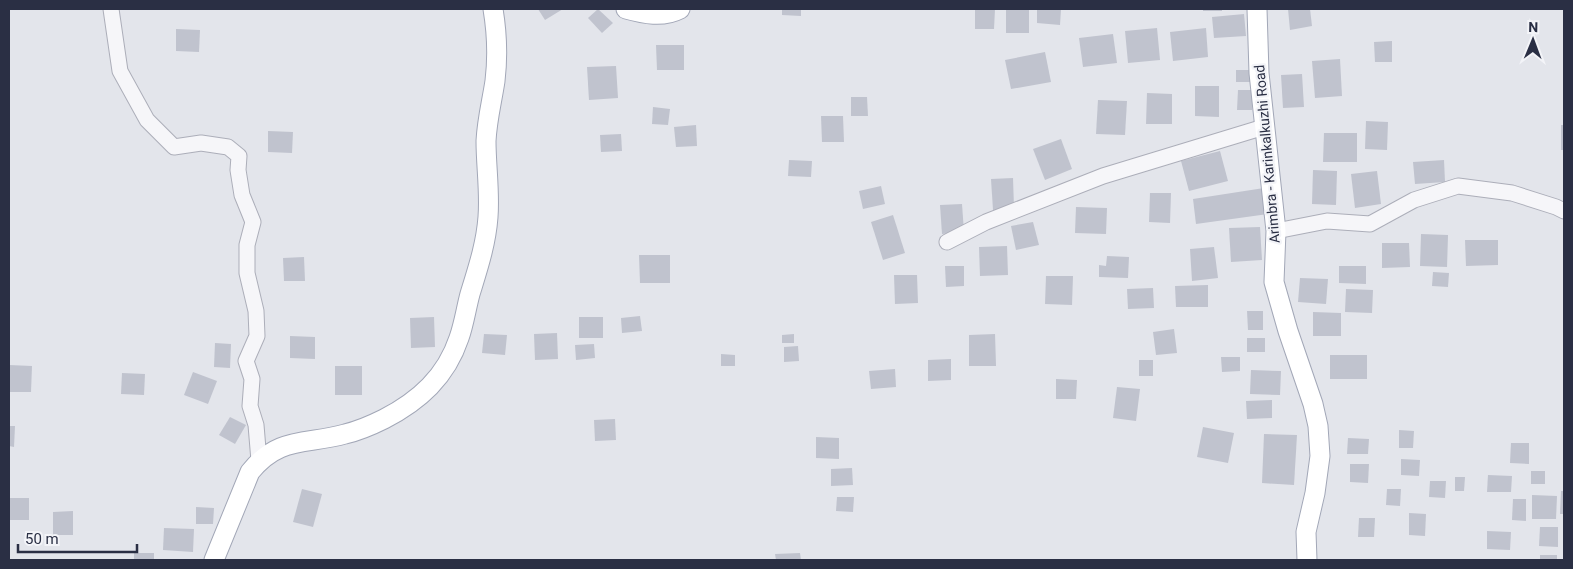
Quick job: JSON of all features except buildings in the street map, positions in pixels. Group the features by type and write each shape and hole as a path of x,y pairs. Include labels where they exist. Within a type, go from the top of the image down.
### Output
{"main road":[{"path":"214,560 250,472 259,461 271,452 289,443 345,434 383,420 416,400 450,362 459,338 484,249 488,216 486,141 489,110 495,82 497,45 493,9"},
{"path":"626,9 648,15 675,12 680,9"},
{"name":"Arimbra - Karinkalkuzhi Road","path":"1257,9 1259,73 1276,231 1274,282 1318,426 1320,456 1315,493 1306,532 1307,560"}],"street":[{"path":"112,9 120,71 147,120 174,147 201,143 228,147 240,156 238,170 242,196 253,222 247,245 247,273 256,311 257,336 246,361 252,379 250,406 256,425 259,461"},
{"path":"947,242 986,222 1103,176 1264,127"},
{"path":"1276,231 1327,221 1370,224 1414,200 1458,186 1512,193 1564,211"}]}
